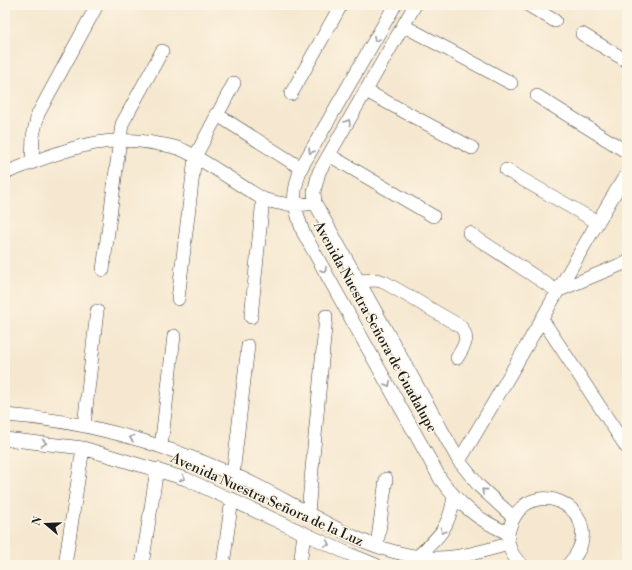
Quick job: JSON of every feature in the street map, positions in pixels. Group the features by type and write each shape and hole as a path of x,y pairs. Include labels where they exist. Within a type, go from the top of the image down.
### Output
{"street":[{"path":"291,94 341,5"},
{"name":"Avenida Nuestra Señora de Guadalupe","path":"395,5 301,168 295,184 294,206 303,232 441,480 454,498 473,514 508,538"},
{"name":"Avenida Nuestra Señora de Guadalupe","path":"415,5 319,172 316,182 315,203 459,461 479,486 513,517"},
{"path":"528,5 556,21"},
{"path":"32,162 33,136 38,114 96,7"},
{"path":"404,26 511,84"},
{"path":"582,34 627,61"},
{"path":"103,270 119,139 124,118 162,51"},
{"path":"178,299 195,157 216,114 234,84"},
{"path":"366,91 472,148"},
{"path":"537,96 627,152"},
{"path":"216,114 301,168"},
{"path":"5,173 32,162 89,143 119,139 163,144 184,150 263,199 277,204 294,206 315,203"},
{"path":"329,155 432,216"},
{"path":"506,170 597,222"},
{"path":"459,461 597,222 627,173"},
{"path":"251,317 263,199"},
{"path":"469,233 557,291"},
{"path":"557,291 627,262"},
{"path":"358,281 376,280 384,282 460,326 466,335 466,340 457,358"},
{"path":"84,426 97,311"},
{"path":"308,513 326,316"},
{"path":"542,319 627,448"},
{"path":"161,447 174,336"},
{"path":"233,474 248,346"},
{"name":"Avenida Nuestra Señora de la Luz","path":"5,415 31,417 84,426 161,447 233,474 355,537 377,546 417,557 434,558 471,555 508,538"},
{"name":"Avenida Nuestra Señora de la Luz","path":"5,439 83,448 186,478 376,565"},
{"path":"65,565 83,448"},
{"path":"142,565 157,469"},
{"path":"377,546 386,479"},
{"path":"417,557 438,538 448,524 454,498"},
{"path":"516,564 508,538 513,517 525,504 534,500 550,498 562,502 573,509 581,526 583,532 582,545 576,562"},
{"path":"223,565 232,499"},
{"path":"300,565 304,533"}]}
